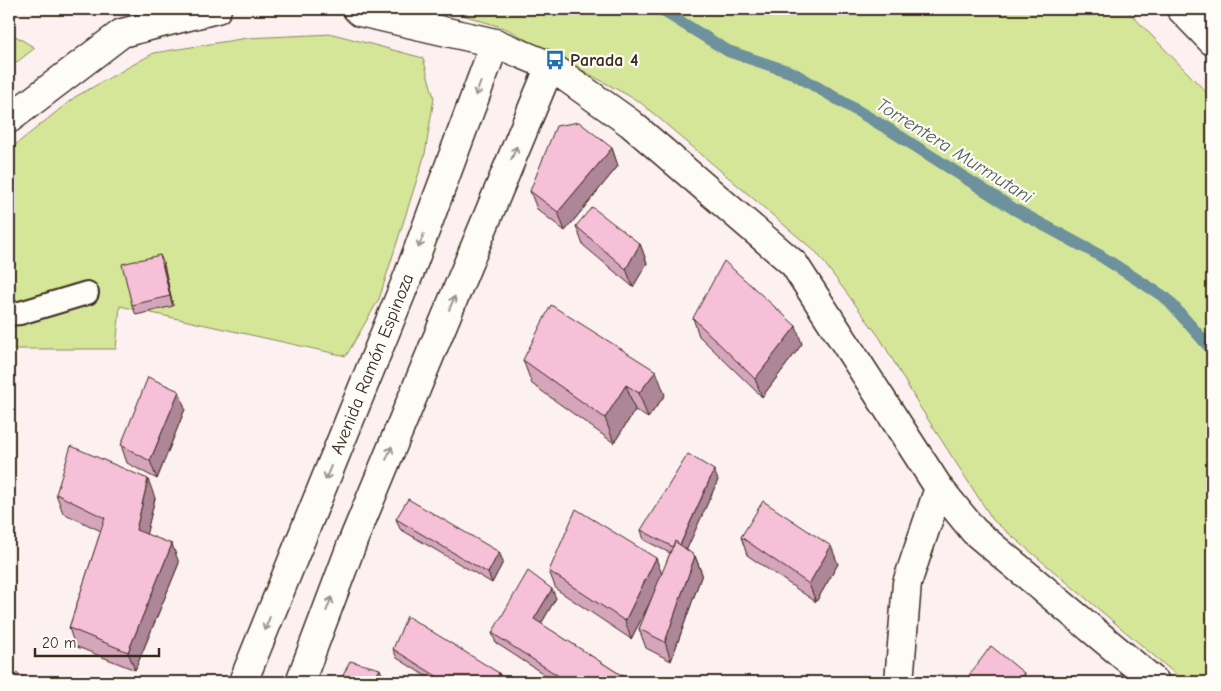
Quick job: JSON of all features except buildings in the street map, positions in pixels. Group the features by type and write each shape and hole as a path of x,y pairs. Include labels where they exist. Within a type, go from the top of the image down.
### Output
{"street":[{"path":"9,118 122,33 217,9"},
{"path":"357,9 360,12 495,43 550,66 630,123 794,264 939,488 974,531 1155,682"},
{"path":"1181,9 1212,42"},
{"name":"Avenida Ramón Espinoza","path":"243,682 409,274 495,43"},
{"path":"300,682 353,541 550,66"},
{"path":"899,682 907,583 939,488"}],"lane":[{"path":"9,314 20,313 88,292"}],"green space":[{"path":"444,9 1126,9 1212,98 1212,682 1185,682 993,520 920,407 880,338 817,253 640,102 507,29"},
{"path":"9,32 35,48 9,68"},
{"path":"333,34 423,58 434,98 425,154 379,299 346,356 120,306 116,349 9,349 9,150 75,97 154,53 247,38"}],"waterway":[{"name":"Torrentera Murmutani","path":"660,9 728,51 793,73 890,130 1014,209 1099,255 1166,298 1212,350"}],"place":[{"name":"Parada 4","path":"555,60"}]}
